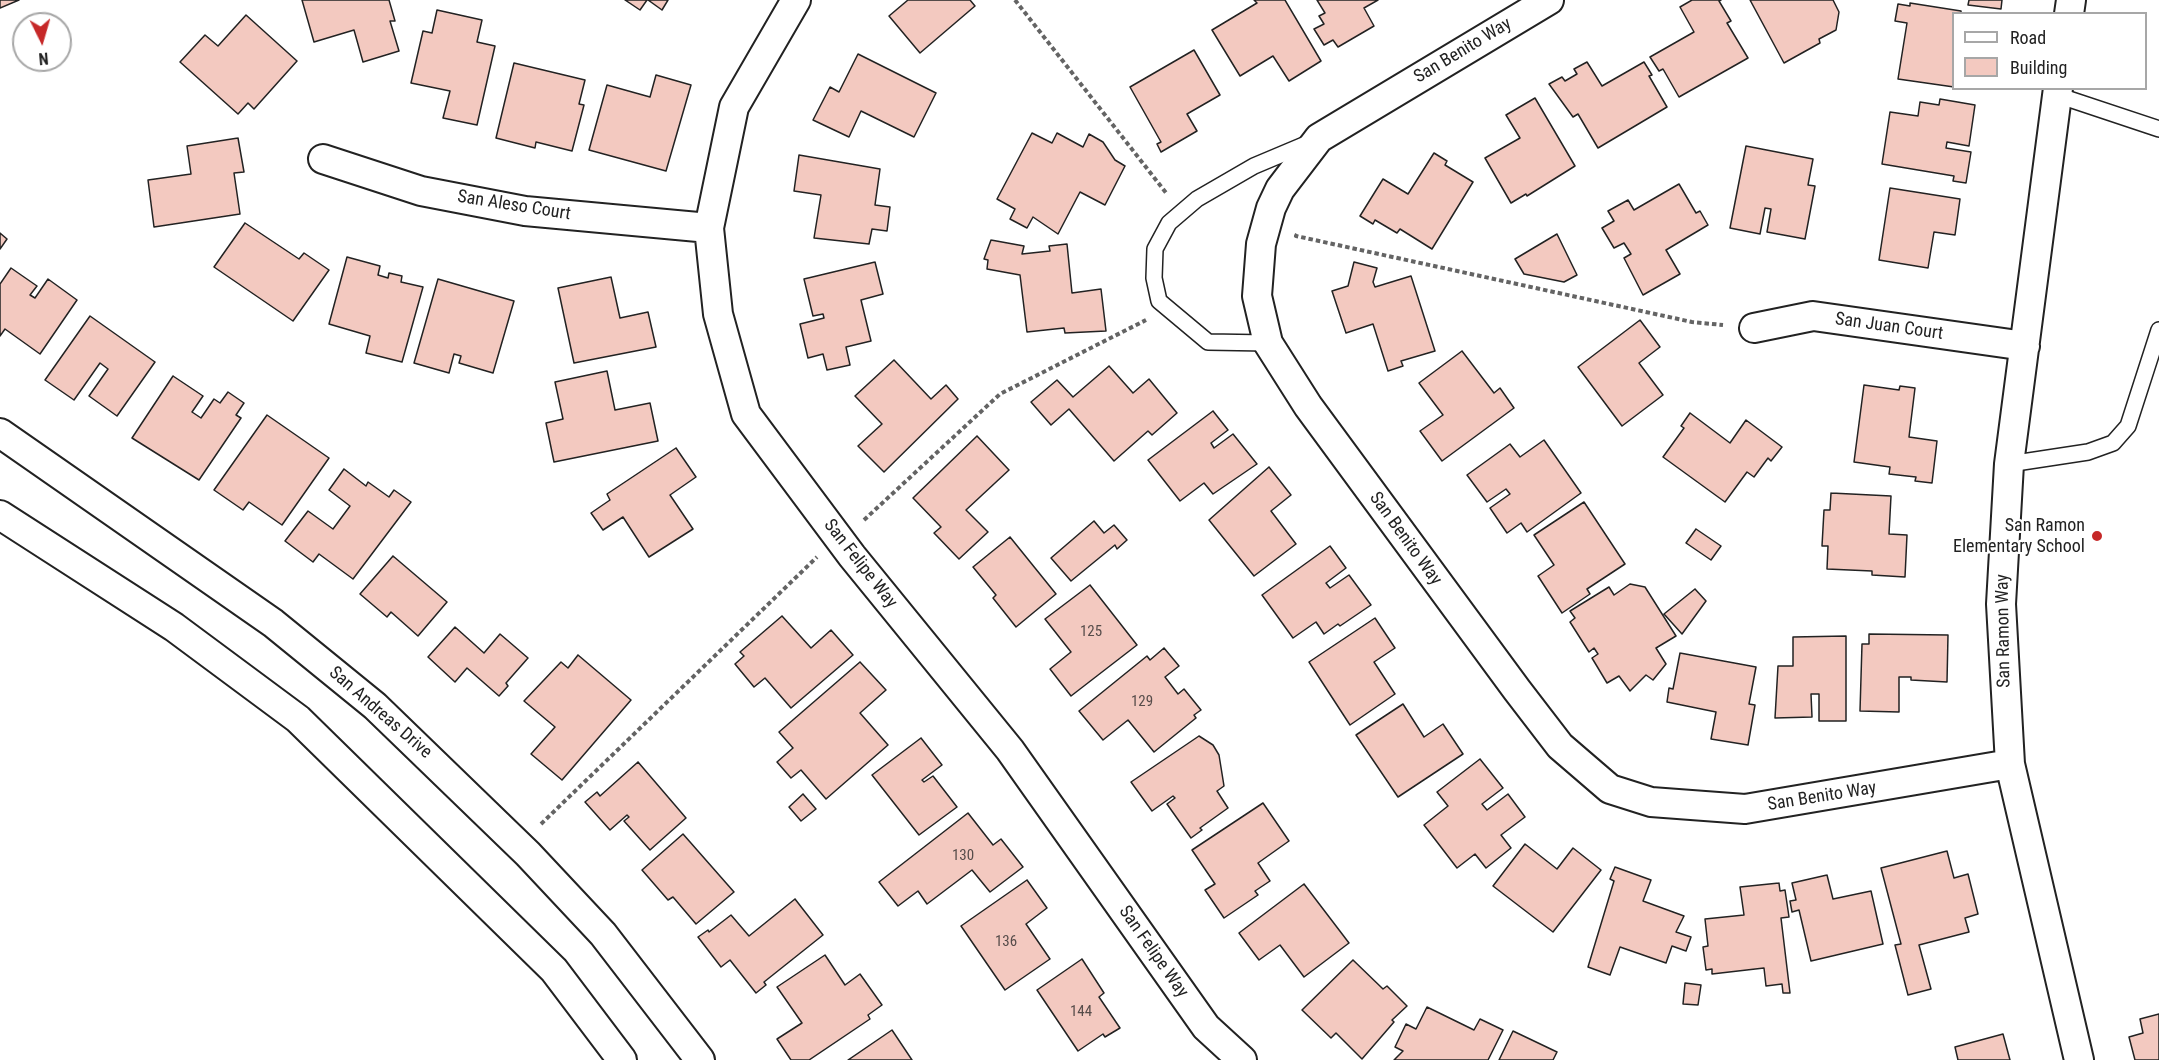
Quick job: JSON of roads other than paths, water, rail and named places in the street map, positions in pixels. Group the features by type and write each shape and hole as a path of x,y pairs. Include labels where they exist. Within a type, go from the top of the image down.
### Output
{"street":[{"name":"San Felipe Way","path":"796,0 734,107 709,228 718,314 746,414 852,556 1010,750 1206,1027 1242,1060"},
{"name":"San Benito Way","path":"1549,0 1319,138 1280,189 1270,208 1260,244 1257,296 1268,343 1308,406 1517,690 1560,746 1610,789 1651,802 1745,809 2010,764"},
{"name":"San Ramon Way","path":"2058,92 2009,464 2001,604 2010,764 2079,1060"},
{"name":"San Aleso Court","path":"323,159 421,191 525,211 709,228"},
{"name":"San Juan Court","path":"1754,328 1814,316 2025,346"},
{"name":"San Andreas Drive","path":"0,433 273,623 375,706 528,854 603,934 700,1060"},
{"path":"0,515 174,627 298,719 554,970 622,1060"}],"lane":[{"path":"2058,92 2159,129"},
{"path":"1268,343 1208,342 1159,301 1154,278 1155,249 1169,223 1197,199 1254,166 1319,138"},
{"path":"2009,464 2088,452 2113,443 2128,426 2159,330"}],"place":[{"name":"San Ramon Elementary School","path":"2097,536"}]}
